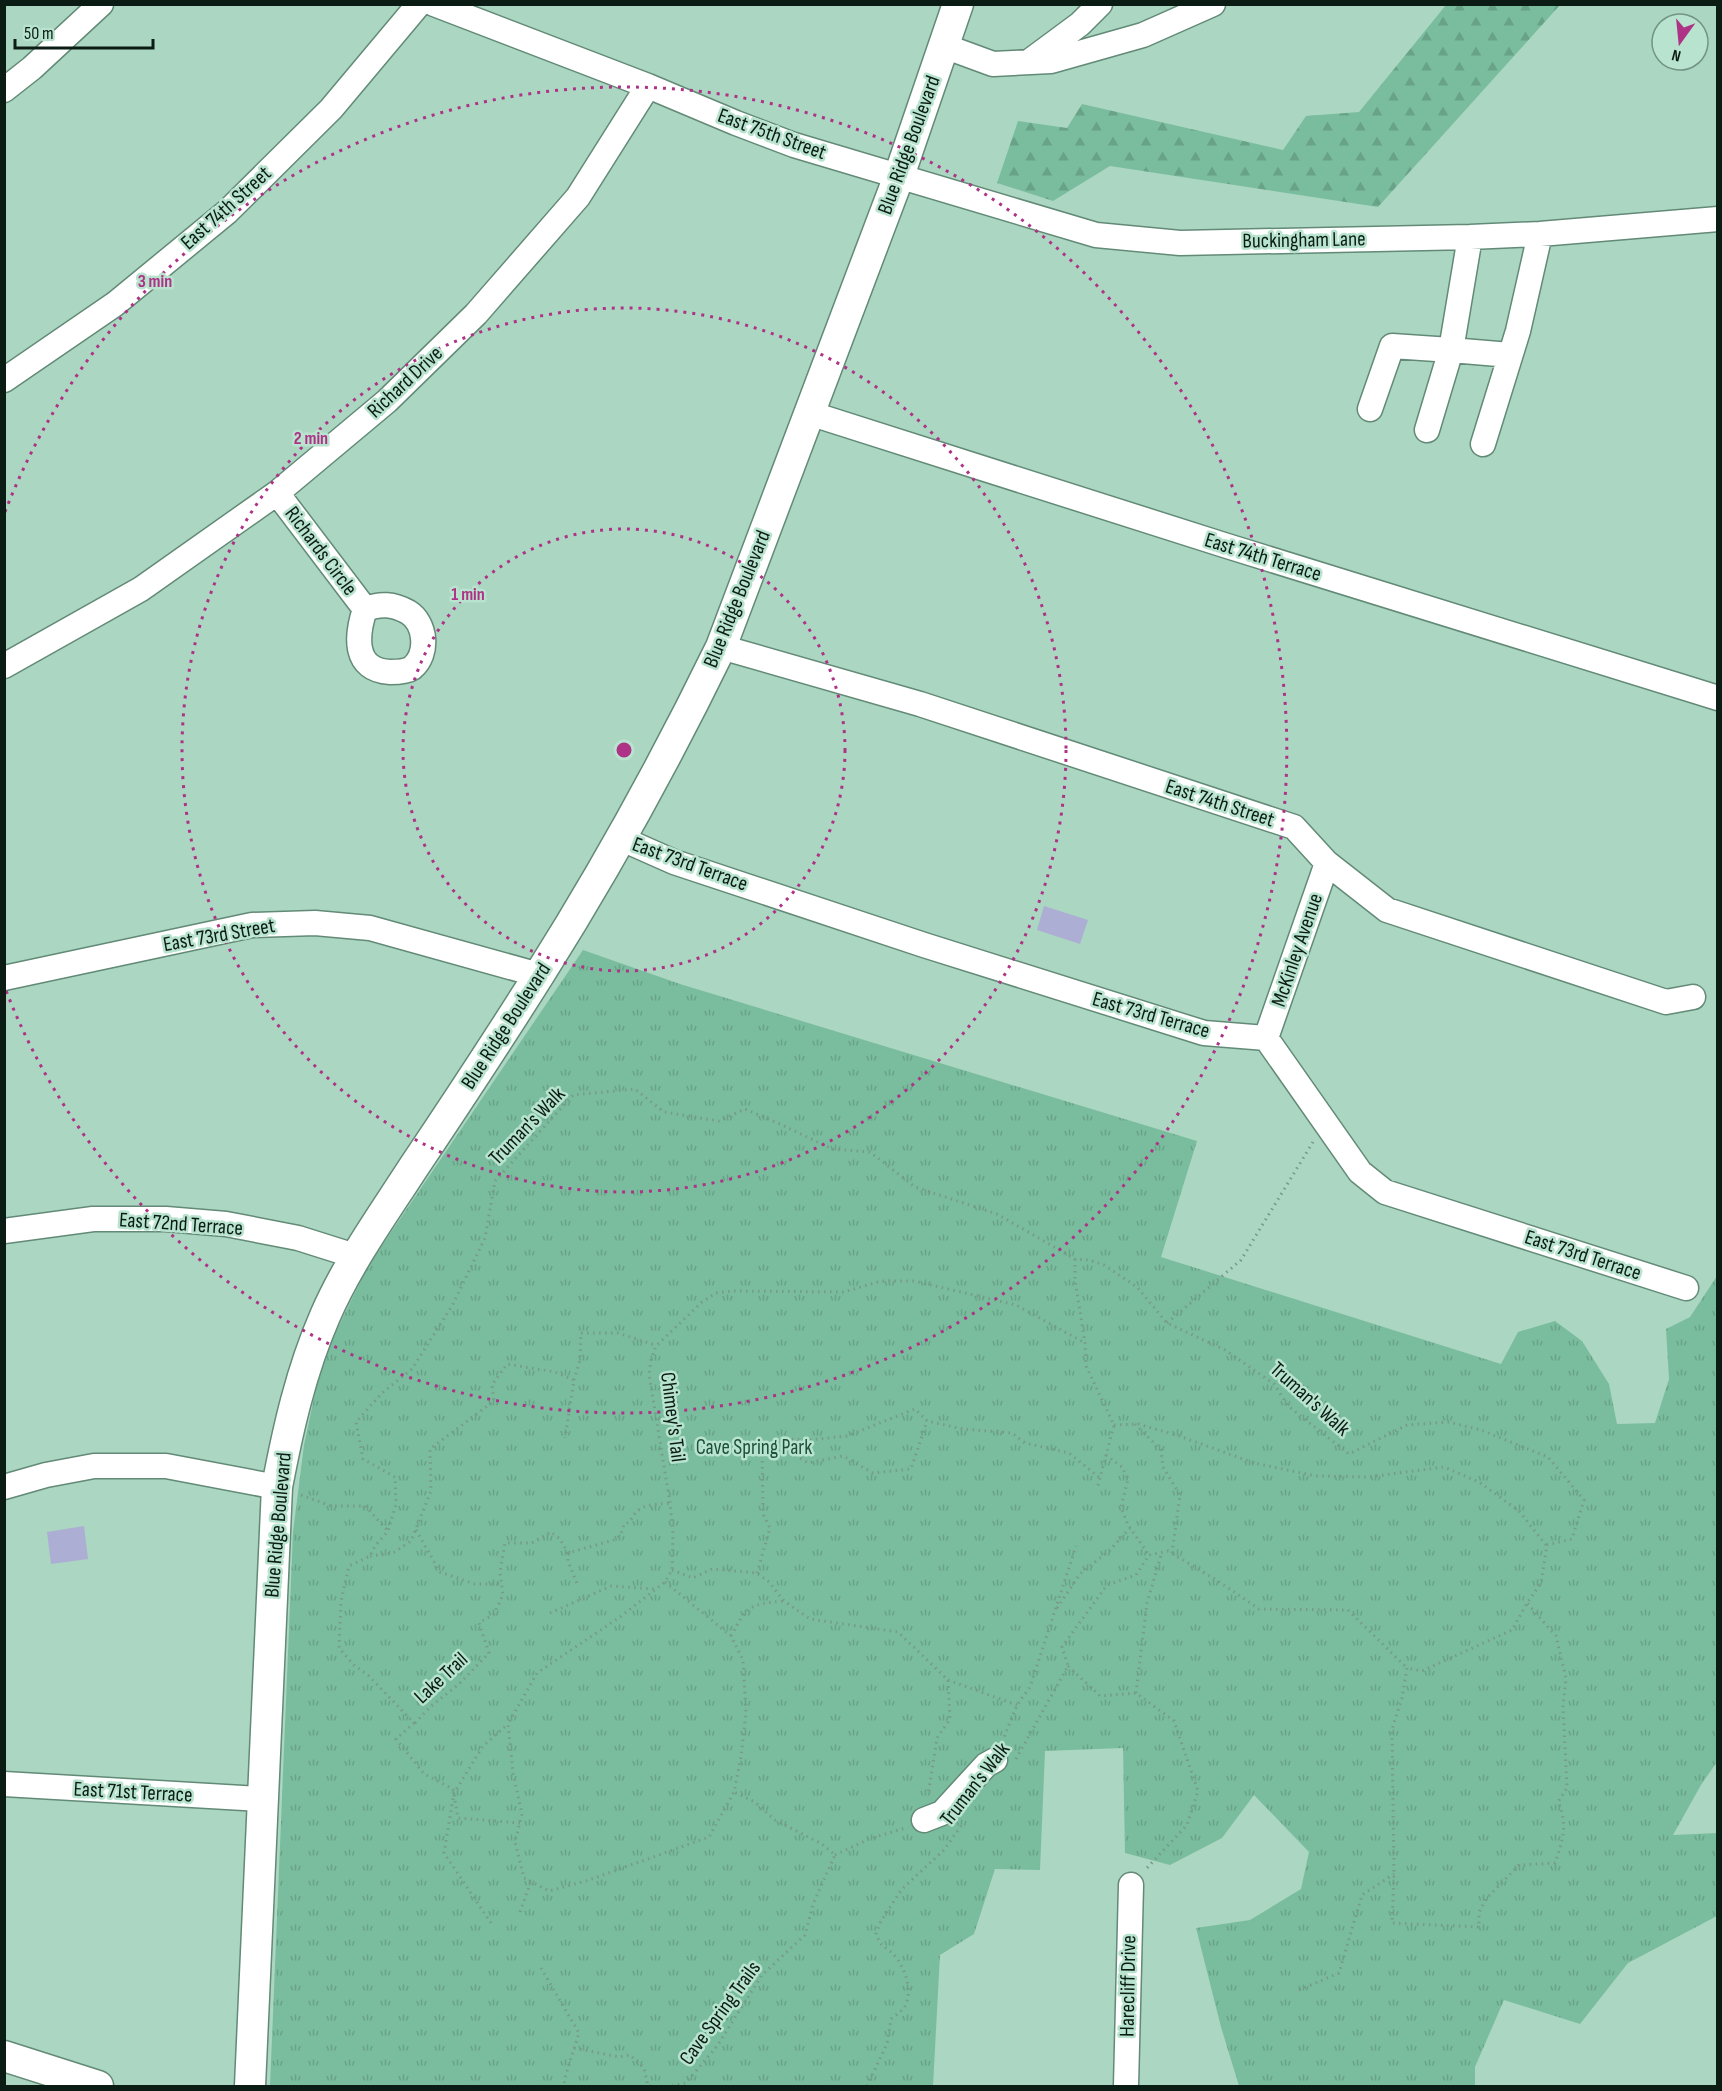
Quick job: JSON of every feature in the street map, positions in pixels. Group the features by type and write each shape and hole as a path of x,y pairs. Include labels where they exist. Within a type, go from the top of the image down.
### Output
{"main road":[{"name":"Blue Ridge Boulevard","path":"249,2086 278,1487 287,1432 305,1368 325,1316 355,1256 539,975 622,839 721,647 898,176 958,4"},
{"path":"4,2056 95,2086"}],"street":[{"path":"4,90 32,68 102,4"},
{"name":"East 74th Street","path":"4,380 115,304 227,212 331,109 419,4"},
{"path":"434,4 648,86"},
{"path":"1028,62 1080,24 1100,4"},
{"path":"944,46 993,64 1051,61 1143,34 1213,4"},
{"name":"East 75th Street","path":"648,86 794,145 898,176"},
{"name":"Richard Drive","path":"4,666 141,589 277,493 387,401 476,314 578,197 648,86"},
{"name":"Buckingham Lane","path":"898,176 1085,232 1112,238 1180,243 1540,234 1718,219"},
{"path":"1483,444 1518,331 1540,234"},
{"path":"1427,430 1451,350 1470,237"},
{"path":"1370,409 1392,346 1510,355"},
{"name":"East 74th Terrace","path":"809,413 1718,698"},
{"name":"Richards Circle","path":"277,493 365,609"},
{"name":"East 74th Street","path":"721,647 920,704 1294,827 1327,863 1387,910 1666,1002 1693,997"},
{"name":"East 73rd Terrace","path":"622,839 674,862 924,945 1204,1033 1266,1038 1360,1172 1385,1192 1686,1288"},
{"name":"McKinley Avenue","path":"1266,1038 1327,863"},
{"name":"East 73rd Street","path":"4,978 252,924 315,923 370,928 539,975"},
{"name":"East 72nd Terrace","path":"4,1231 93,1219 166,1219 226,1224 298,1238 355,1256"},
{"path":"4,1487 46,1475 94,1467 166,1466 278,1487"},
{"path":"924,1820 942,1813 986,1765 1003,1764"},
{"name":"East 71st Terrace","path":"4,1784 262,1799"},
{"name":"Harecliff Drive","path":"1126,2086 1131,1885"}],"path":[{"name":"Truman's Walk","path":"414,1723 339,1648 341,1601 349,1566 370,1556 388,1531 396,1504 395,1477 363,1459 356,1422 382,1393 411,1369 452,1306 485,1238 495,1181 573,1095 635,1089 664,1112 719,1121 745,1110 832,1149 870,1152 915,1187 998,1214 1075,1259 1089,1260 1104,1265 1137,1287 1167,1323 1225,1350 1274,1384 1288,1406 1349,1454 1407,1425 1448,1422 1481,1430 1548,1457 1584,1500 1572,1539 1547,1545"},
{"path":"1167,1323 1241,1260 1325,1122"},
{"path":"1075,1259 1075,1280 1085,1343 1086,1366 1114,1425 1097,1489"},
{"name":"Chimey's Tail","path":"454,1793 483,1746 508,1724 537,1673 620,1617 665,1582 672,1570 673,1534 670,1503 649,1374 656,1346 702,1302 716,1293 733,1291 844,1292 881,1281 914,1281 1016,1305 1085,1343"},
{"path":"565,1437 574,1380 580,1360 581,1333 618,1333 656,1346"},
{"path":"370,1556 393,1553 411,1540 431,1491 430,1449 494,1401 492,1385 507,1364 555,1372 574,1380"},
{"path":"757,1573 770,1528 763,1514 762,1445 789,1438 808,1440 847,1436 915,1409 927,1421 963,1430 1012,1433 1025,1443 1069,1453 1100,1478"},
{"path":"775,1442 808,1463 843,1456 873,1473 911,1468 927,1421"},
{"path":"1106,1455 1122,1467 1128,1479 1121,1508 1130,1528 1149,1555 1168,1551 1259,1609 1348,1610 1407,1668 1422,1671 1512,1630 1541,1583 1547,1545 1519,1511 1479,1482 1444,1467 1368,1477 1316,1476 1254,1462 1179,1436 1134,1424 1114,1425"},
{"path":"1134,1424 1161,1450 1163,1467 1180,1495 1172,1553"},
{"path":"278,1487 331,1506 365,1506 388,1531"},
{"path":"579,1586 568,1562 568,1553 617,1539 624,1524 630,1522 634,1513 640,1508 670,1503"},
{"path":"1054,1612 1080,1574 1110,1550 1130,1528"},
{"path":"416,1530 440,1572 475,1584 502,1584"},
{"name":"Lake Trail","path":"414,1723 459,1684 489,1653 479,1623 494,1614 503,1595 500,1572 505,1544 532,1543 551,1532 560,1539 568,1553"},
{"path":"1003,1764 1017,1705 1030,1687 1076,1546"},
{"path":"1136,1693 1147,1603 1162,1552"},
{"name":"Truman's Walk","path":"1003,1764 1068,1666 1062,1647 1107,1585 1136,1575 1149,1555"},
{"path":"672,1570 693,1578 712,1569 757,1573 769,1582 784,1602 810,1619 898,1632 948,1680 1017,1705"},
{"path":"508,1724 513,1773 522,1814 515,1842 524,1878 549,1891 586,1881 709,1837 734,1792 741,1757 746,1713 743,1660 731,1636 665,1582"},
{"path":"550,1613 611,1586 656,1589"},
{"path":"731,1636 742,1616 758,1604 784,1602"},
{"path":"1407,1668 1402,1698 1392,1730 1391,1795 1394,1874 1392,1923 1479,1927 1479,1912 1486,1899 1519,1865 1555,1863 1562,1844 1564,1815 1558,1802 1567,1788 1563,1707 1566,1678 1556,1636 1527,1603"},
{"path":"1068,1666 1100,1696 1136,1693 1174,1721 1198,1791 1187,1825 1131,1885"},
{"path":"734,1792 755,1803 775,1820 822,1844 835,1855 869,1839 924,1820 937,1738 950,1719 948,1680"},
{"path":"414,1723 396,1739 424,1774 453,1789 458,1818 520,1823"},
{"path":"454,1793 444,1853 491,1923"},
{"name":"Truman's Walk","path":"867,2086 887,2044 891,2019 903,2009 909,1995 903,1969 894,1954 880,1945 876,1934 881,1921 902,1889 944,1850 964,1821"},
{"name":"Cave Spring Trails","path":"672,2086 686,2083 717,2046 762,1975 805,1935 813,1904 835,1855"},
{"path":"1299,1990 1339,1973 1362,1895 1394,1874"},
{"path":"520,1912 531,1881"},
{"path":"541,1968 579,2033 564,2081 565,2086"},
{"path":"574,2048 619,2057 630,2055 644,2068 648,2086 652,2086"}],"green space":[{"path":"1446,5 1560,5 1378,207 1110,166 1053,201 997,183 1018,121 1067,128 1082,104 1283,150 1306,116 1359,112"},
{"name":"Cave Spring Park","path":"583,950 680,984 1197,1141 1161,1257 1501,1364 1518,1332 1555,1321 1582,1341 1609,1384 1617,1424 1655,1423 1669,1379 1666,1329 1690,1317 1717,1276 1717,1762 1701,1785 1673,1835 1717,1833 1717,1916 1628,1963 1580,2024 1504,2000 1475,2067 1475,2086 1239,2086 1221,2027 1196,1928 1250,1920 1301,1889 1309,1852 1254,1795 1222,1838 1170,1865 1125,1853 1123,1748 1045,1751 1040,1870 995,1869 974,1934 940,1955 933,2086 270,2086 293,1532 304,1445 322,1360 368,1266"}],"building":[{"path":"1044,906 1088,920 1080,944 1037,930"},
{"path":"84,1526 88,1559 51,1564 47,1532"}]}
